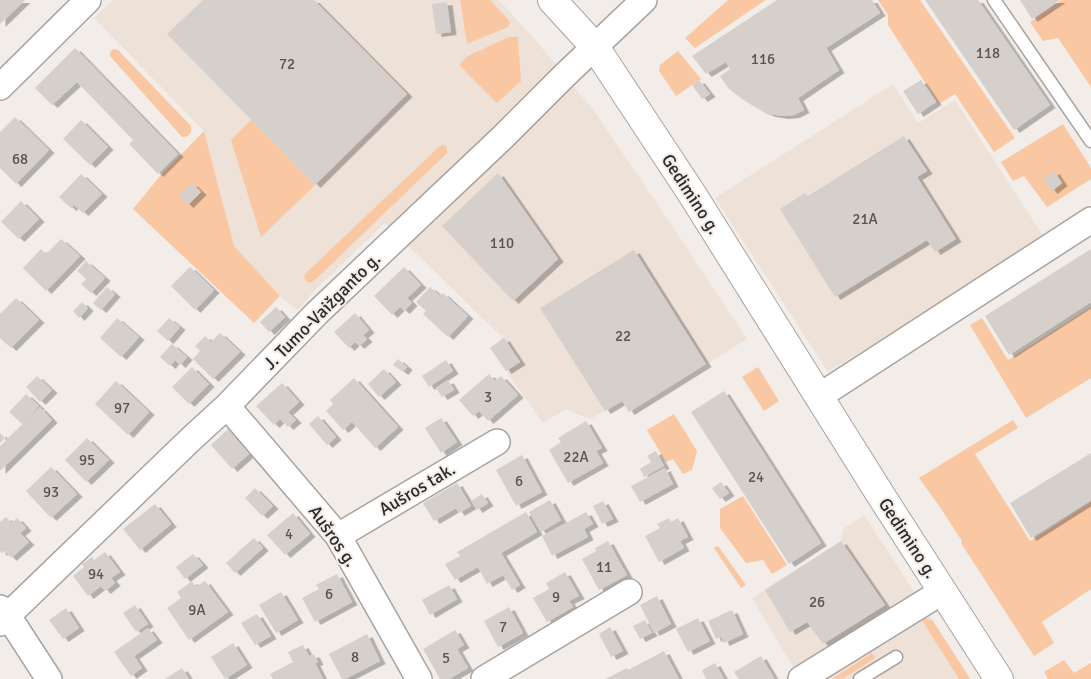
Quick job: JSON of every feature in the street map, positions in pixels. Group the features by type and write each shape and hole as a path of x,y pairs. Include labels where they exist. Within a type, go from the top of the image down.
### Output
{"main road":[{"name":"Gedimino g.","path":"552,0 594,47 696,202 818,397 999,679"}],"street":[{"path":"0,87 88,0"},
{"name":"J. Tumo-Vaižganto g.","path":"3,616 227,406 317,313 496,144 644,0"},
{"path":"818,397 1091,220"},
{"name":"Aušros g.","path":"227,406 338,536 420,679"},
{"name":"Aušros tak.","path":"338,536 497,442"},
{"path":"808,677 943,591"},
{"path":"484,679 629,592"},
{"path":"3,616 49,679"}],"lane":[{"path":"994,0 1091,142"},
{"path":"860,679 896,657"}],"shaded area":[{"path":"113,0 499,0 537,42 594,111 747,339 629,412 621,401 590,419 566,409 543,423 490,348 503,338 385,223 314,291 298,310 280,296 234,246 204,131 94,18"},
{"path":"460,0 490,0 510,22 508,27 467,44"},
{"path":"728,0 766,0 695,48 685,38"},
{"path":"878,0 920,0 1015,138 994,152 955,94 939,104 888,25 888,15"},
{"path":"1062,0 1091,0 1091,87 1058,38 1043,41 1030,22"},
{"path":"509,37 518,37 521,81 497,103 459,65 466,57"},
{"path":"114,49 118,50 191,126 189,134 182,137 110,56 111,51"},
{"path":"678,51 701,79 676,96 659,71 660,65"},
{"path":"893,84 918,123 955,100 1045,239 828,372 715,198"},
{"path":"251,120 315,185 261,237 231,140"},
{"path":"1063,124 1091,168 1091,179 1047,207 1024,176 1013,181 1001,162"},
{"path":"204,131 234,246 280,296 254,323 133,209 160,176"},
{"path":"443,145 447,148 447,153 315,280 310,283 306,281 304,277 306,273"},
{"path":"1091,307 1091,378 1026,418 970,325 982,318 1008,360"},
{"path":"758,367 779,401 764,411 742,377"},
{"path":"674,414 697,451 692,470 683,474 673,459 666,462 647,430"},
{"path":"1013,420 1018,428 975,454 1030,541 1091,502 1091,589 1042,622 1054,643 1034,656 961,543 962,541 919,478"},
{"path":"743,496 787,565 772,574 763,560 746,563 720,528 720,509"},
{"path":"864,515 971,679 786,679 796,672 752,598 841,541 843,529"},
{"path":"718,546 746,585 741,588 714,548"},
{"path":"920,617 933,621 970,679 959,679"},
{"path":"872,653 875,658 842,679 832,679"},
{"path":"1064,660 1074,673 1091,663 1091,679 1048,679 1044,672"}],"building":[{"path":"0,0 25,0 0,24"},
{"path":"203,0 314,0 407,94 315,185 167,34"},
{"path":"777,0 872,0 880,13 826,48 839,70 798,98 804,110 794,115 783,116 760,110 728,88 720,76 730,69 726,62 706,74 692,56"},
{"path":"925,0 978,0 1050,105 1014,130"},
{"path":"1020,0 1060,0 1032,19"},
{"path":"447,2 451,32 436,34 432,4"},
{"path":"75,48 178,154 158,174 129,144 133,140 77,82 52,105 35,88"},
{"path":"699,80 710,94 702,99 692,85"},
{"path":"921,80 936,102 918,114 903,91"},
{"path":"15,117 49,150 16,184 0,168 0,132"},
{"path":"81,120 108,147 90,165 63,139"},
{"path":"904,136 927,171 917,177 956,239 935,252 927,240 835,297 780,209 805,193 808,196"},
{"path":"1054,171 1062,183 1052,191 1043,179"},
{"path":"498,173 558,259 513,301 442,226"},
{"path":"81,174 102,194 83,213 74,205 71,208 59,197"},
{"path":"192,183 201,192 188,205 179,196"},
{"path":"21,201 39,219 19,239 1,222"},
{"path":"61,239 80,256 46,291 23,268 41,249 46,254"},
{"path":"1091,249 1091,302 1009,355 985,316"},
{"path":"634,250 706,364 629,412 622,401 605,411 540,308"},
{"path":"86,261 105,278 91,293 81,284 86,279 77,271"},
{"path":"190,267 214,290 195,310 171,286"},
{"path":"404,267 421,285 407,298 412,303 404,311 400,307 392,315 374,296"},
{"path":"107,287 115,294 101,310 93,303"},
{"path":"430,287 440,296 443,293 468,316 448,337 423,314 426,311 416,302"},
{"path":"16,298 39,320 11,348 0,338 0,314"},
{"path":"82,302 88,308 79,318 73,311"},
{"path":"276,307 285,317 269,332 260,322"},
{"path":"355,313 369,330 363,335 367,339 359,346 355,342 349,348 334,332"},
{"path":"117,318 139,337 121,357 100,338"},
{"path":"169,318 180,327 168,341 157,331"},
{"path":"220,333 240,352 213,379 193,359 200,351 195,346 205,336 211,342"},
{"path":"504,338 520,362 506,371 490,348"},
{"path":"172,344 187,357 180,365 175,360 170,366 160,357"},
{"path":"398,359 407,367 403,372 393,365"},
{"path":"446,360 453,371 429,387 422,376"},
{"path":"192,367 209,384 189,404 172,387"},
{"path":"384,369 396,382 379,397 368,384"},
{"path":"489,374 495,381 501,376 518,395 488,421 479,411 473,416 459,400"},
{"path":"37,376 52,390 40,402 26,387"},
{"path":"354,378 398,427 375,448 352,422 343,430 326,411 333,404 330,400"},
{"path":"448,380 454,390 442,397 436,388"},
{"path":"116,381 149,412 128,435 95,404"},
{"path":"282,383 299,402 288,412 296,420 288,427 280,419 274,425 256,406"},
{"path":"724,391 821,543 789,564 691,412"},
{"path":"26,394 39,406 22,424 9,412"},
{"path":"40,407 52,420 0,471 0,446"},
{"path":"318,416 336,437 327,445 309,424"},
{"path":"441,418 457,442 441,453 425,428"},
{"path":"586,421 602,448 596,451 603,463 568,483 549,450 561,442 558,438"},
{"path":"229,428 251,452 232,469 211,445"},
{"path":"0,433 5,438 0,443"},
{"path":"87,438 109,460 86,482 65,460"},
{"path":"656,451 664,466 644,477 640,469 651,462 647,456"},
{"path":"1091,453 1091,500 1031,538 1010,503"},
{"path":"522,455 542,492 516,506 496,470"},
{"path":"51,467 77,494 51,518 26,491"},
{"path":"665,468 673,484 640,502 631,486"},
{"path":"721,482 729,493 720,499 712,488"},
{"path":"457,483 471,506 459,513 456,508 434,521 423,503"},
{"path":"255,488 273,506 262,516 245,498"},
{"path":"482,494 488,503 477,510 471,501"},
{"path":"550,500 561,520 541,532 529,512"},
{"path":"603,501 613,519 602,524 593,506"},
{"path":"155,504 171,524 140,550 123,529"},
{"path":"526,512 537,532 501,553 520,585 512,590 503,575 487,584 478,567 455,580 445,564 460,556 457,552"},
{"path":"586,512 593,524 584,529 588,537 552,556 542,536"},
{"path":"293,513 310,534 285,555 267,535"},
{"path":"6,517 11,523 17,518 26,528 20,533 29,542 11,558 5,551 2,553 0,551 0,522"},
{"path":"669,518 671,522 678,518 688,537 680,541 684,548 659,562 645,536 660,528 657,524"},
{"path":"254,538 263,548 235,573 226,563"},
{"path":"608,541 627,575 599,590 582,559 596,551 595,548"},
{"path":"841,541 885,605 823,644 807,622 790,632 765,590"},
{"path":"105,552 120,572 111,578 115,583 105,591 101,586 88,596 73,576 84,567 82,564 92,557 94,560"},
{"path":"193,554 203,565 185,579 176,567"},
{"path":"565,572 579,596 569,601 573,607 547,622 533,598 549,589 546,583"},
{"path":"337,574 352,602 315,622 302,598 319,589 316,585"},
{"path":"192,581 196,587 205,581 228,612 189,640 167,608 181,598 177,592"},
{"path":"449,585 457,599 430,615 422,600"},
{"path":"281,592 298,620 276,633 259,605"},
{"path":"657,596 671,624 654,633 640,605"},
{"path":"135,605 148,624 136,632 123,613"},
{"path":"509,607 523,633 498,647 484,621"},
{"path":"66,608 79,628 63,639 49,620"},
{"path":"732,610 743,634 724,643 721,636 716,639 708,621"},
{"path":"257,614 271,636 255,645 241,623"},
{"path":"698,618 710,641 688,652 676,629"},
{"path":"645,620 652,633 640,639 633,626"},
{"path":"610,627 623,651 611,657 599,634"},
{"path":"148,628 157,640 134,656 142,668 131,676 114,652"},
{"path":"455,630 464,645 457,649 468,668 449,679 440,679 423,649"},
{"path":"367,634 380,661 342,679 329,654"},
{"path":"233,643 247,665 225,679 211,657"},
{"path":"303,645 309,656 314,654 318,662 315,663 323,679 273,679 270,674 293,662 288,652"},
{"path":"664,651 679,679 605,679 627,668 628,670"},
{"path":"761,656 774,678 739,679 734,672"},
{"path":"715,663 724,679 706,679 702,670"},
{"path":"182,668 189,679 165,679"}]}
